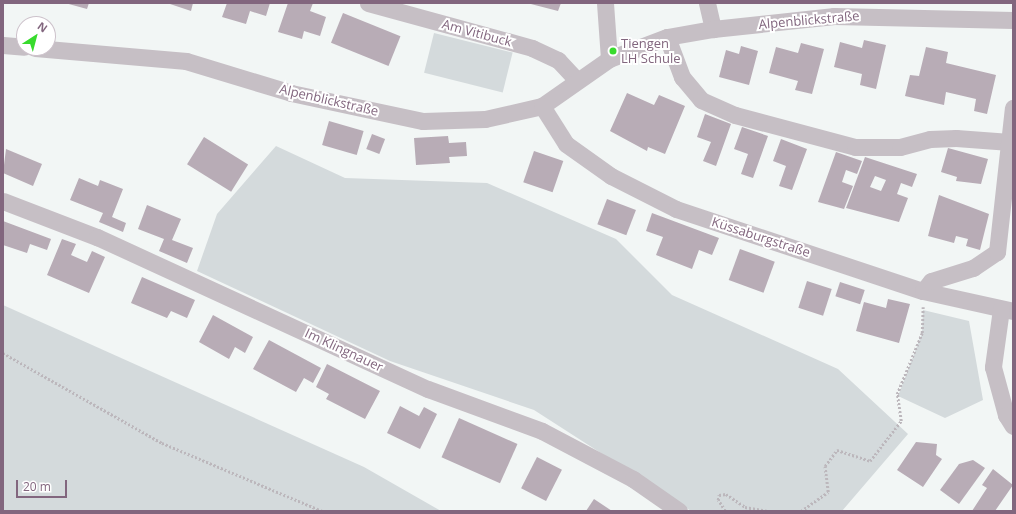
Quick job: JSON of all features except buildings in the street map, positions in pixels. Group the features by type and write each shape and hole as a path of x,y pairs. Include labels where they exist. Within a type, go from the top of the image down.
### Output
{"street":[{"name":"Am Vitibuck","path":"368,3 532,48 558,60 576,79"},
{"path":"605,3 609,59"},
{"path":"707,3 713,29"},
{"name":"Alpenblickstraße","path":"56,50 186,61 291,92 423,121 485,120 542,106 576,79 609,59 667,37 713,29 905,9 1013,20"},
{"path":"667,37 682,77 701,100 736,115 855,146 900,147 930,139 956,138 1010,142"},
{"path":"3,45 16,46"},
{"name":"Küssaburgstraße","path":"542,106 566,144 611,176 676,209 923,291 1007,310"},
{"path":"923,291 931,281 973,268 997,252 1008,215 1010,142 1013,108"},
{"name":"Im Klingnauer","path":"3,201 97,237 428,389 542,431 633,479 679,511"},
{"path":"1007,310 994,367 1006,415 1013,426"}],"path":[{"path":"801,511 828,492 825,466 837,450 870,461 901,421 897,394 922,333 923,291"},
{"path":"3,353 162,443 322,511"},
{"path":"725,511 718,500 719,495 726,494 745,507 768,511"}],"shaded area":[{"path":"434,33 513,53 503,92 424,73"},
{"path":"276,146 345,178 487,183 616,239 672,295 838,369 908,434 842,511 691,511 534,410 390,361 197,271 217,214"},
{"path":"3,305 364,467 441,511 3,511"},
{"path":"923,310 969,321 983,400 945,418 898,396 922,333"}],"place":[{"name":"Tiengen LH Schule","path":"613,51"}]}
